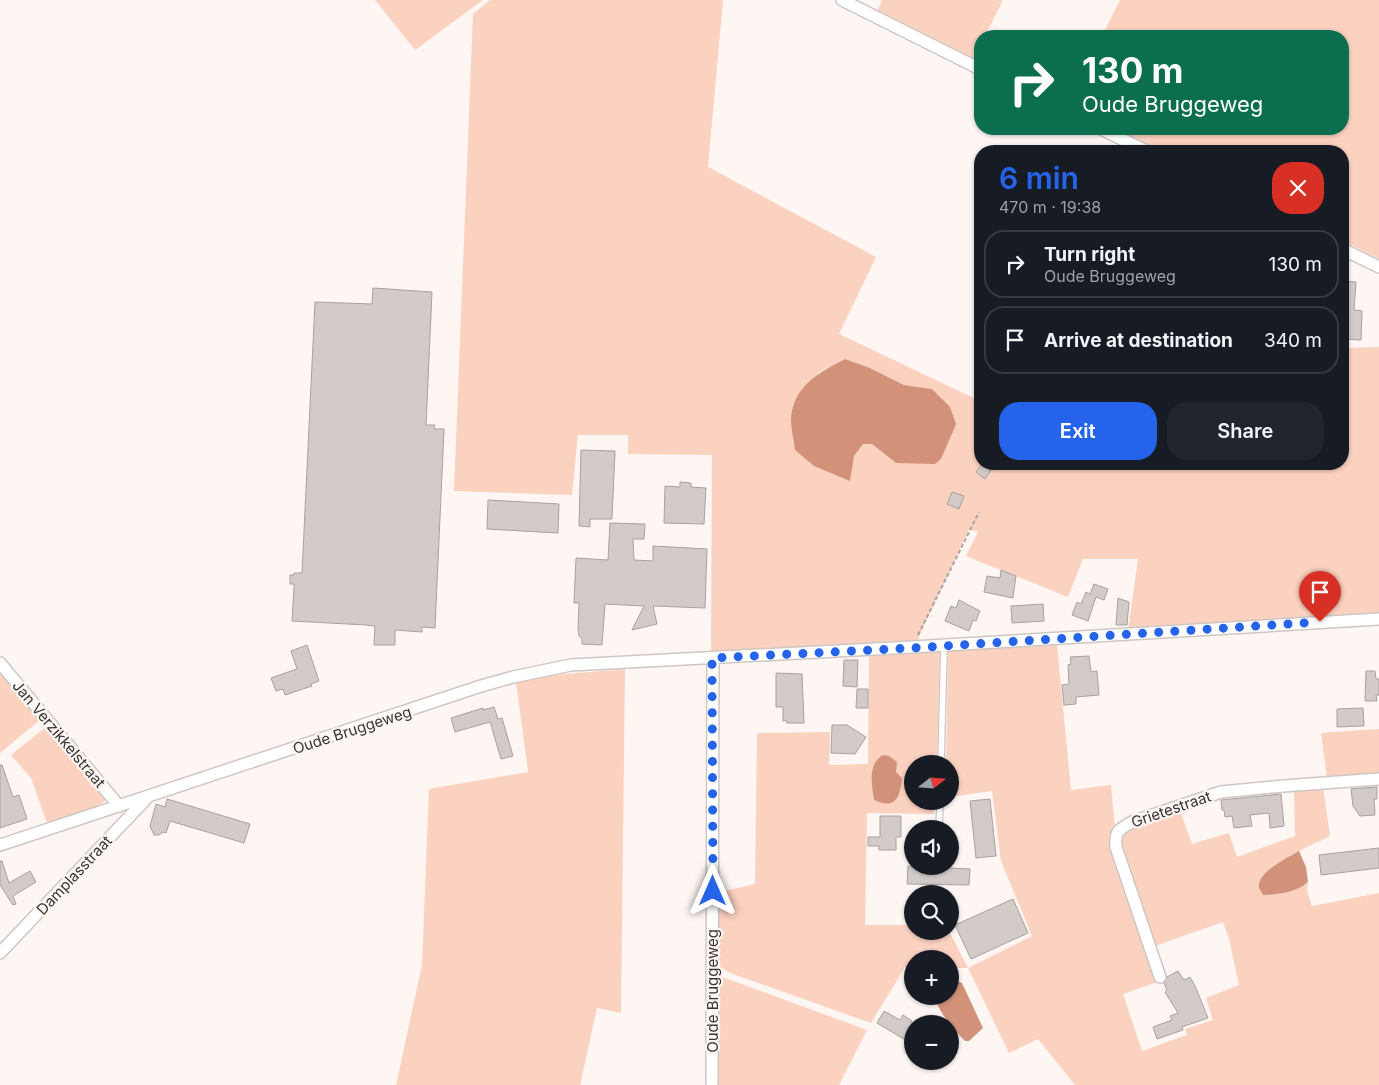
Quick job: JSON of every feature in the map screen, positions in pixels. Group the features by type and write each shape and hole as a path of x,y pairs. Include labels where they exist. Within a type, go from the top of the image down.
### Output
{"street":[{"path":"842,0 974,65"},
{"path":"1113,135 1134,145"},
{"path":"1349,252 1379,267"},
{"name":"Oude Bruggeweg","path":"0,845 513,677 571,666 912,648 1379,619"},
{"name":"Oude Bruggeweg","path":"712,658 712,1085"},
{"name":"Jan Verzikkelstraat","path":"0,663 119,806"},
{"name":"Grietestraat","path":"1160,977 1116,847 1115,837 1118,830 1132,822 1221,792 1379,780"},
{"name":"Damplasstraat","path":"0,953 148,796"}],"lane":[{"path":"941,755 944,646"}],"path":[{"path":"912,648 979,512"}],"shaded area":[{"path":"375,0 483,0 415,50"},
{"path":"490,0 723,0 708,167 876,257 839,334 974,398 974,470 1349,470 1349,348 1379,347 1379,616 1128,631 1138,559 1083,559 1068,597 966,556 978,532 969,529 917,641 711,653 712,455 628,454 628,435 578,435 572,495 454,491 473,14","holes":["845,359 870,368 904,385 932,389 896,463 872,444 863,444 854,456 818,373"]},
{"path":"882,0 1003,0 988,30 974,30 973,59 877,12"},
{"path":"1120,0 1379,0 1379,259 1349,244 1349,145 1148,145 1127,135 1349,135 1349,30 1105,30"},
{"path":"845,359 870,368 904,385 932,389 950,407 956,424 941,459 935,464 896,463 872,444 863,444 854,456 850,481 814,466 795,450 791,419 797,398 802,389 817,375"},
{"path":"1057,645 1071,790 1111,785 1115,829 1180,810 1192,844 1229,833 1237,857 1295,836 1294,788 1323,786 1330,836 1299,851 1304,886 1308,882 1307,891 1312,906 1379,893 1379,1085 1075,1085 1038,1039 1009,1053 968,968 1032,936 1001,861 992,791 959,796 959,755 946,755 948,650","holes":["1223,922 1229,939 1239,985 1206,998 1213,1020 1185,1029 1187,1035 1142,1051 1123,994 1163,980 1152,947"]},
{"path":"940,650 937,755 904,755 904,810 934,810 934,814 867,813 865,925 904,925 904,940 954,940 959,950 904,950 904,969 871,1023 730,973 720,967 717,957 716,893 755,884 757,733 830,732 829,765 868,764 869,655"},
{"path":"0,668 41,719 0,753"},
{"path":"625,669 621,1013 597,1008 580,1085 396,1085 422,965 429,789 528,772 516,682 543,676"},
{"path":"47,726 106,796 104,802 98,806 47,823 31,778 11,755"},
{"path":"1379,729 1379,775 1327,778 1321,733"},
{"path":"883,755 889,756 897,762 896,772 902,778 896,800 887,803 874,800 872,788 873,769 878,759"},
{"path":"1299,851 1306,867 1308,882 1287,892 1263,895 1259,888 1262,876 1274,866"},
{"path":"959,950 968,968 959,968"},
{"path":"717,975 867,1030 839,1085 716,1085"},
{"path":"959,982 962,983 983,1028 969,1041 965,1041 959,1034 959,1015 943,1015 938,1005 959,1005"}],"building":[{"path":"1349,281 1356,282 1354,310 1362,311 1361,340 1349,339"},
{"path":"373,288 432,292 426,425 435,425 434,429 444,429 435,628 422,627 422,632 395,630 395,645 374,645 375,626 292,621 294,584 290,584 290,575 302,573 315,302 372,304"},
{"path":"581,450 615,451 612,519 590,519 590,527 579,526"},
{"path":"978,470 991,470 985,479 976,472"},
{"path":"680,482 691,483 691,487 706,488 704,524 664,523 665,486 680,487"},
{"path":"952,492 964,496 959,509 947,504"},
{"path":"488,500 559,504 558,533 487,529"},
{"path":"610,523 645,524 644,539 633,539 634,560 653,561 653,546 707,549 705,608 653,606 657,624 632,630 644,606 605,604 602,645 582,644 578,629 579,603 574,603 576,558 608,560"},
{"path":"1001,570 1016,576 1013,598 984,592 987,576 1000,578"},
{"path":"1094,584 1108,589 1104,600 1096,597 1088,621 1072,615 1077,602 1081,604 1086,592 1090,594"},
{"path":"1118,598 1129,602 1127,625 1116,625"},
{"path":"959,600 980,611 976,621 973,620 969,631 945,621 951,606 956,608"},
{"path":"1043,604 1044,621 1012,623 1011,606"},
{"path":"307,645 319,681 311,684 312,686 285,695 283,689 276,691 271,678 297,669 291,651"},
{"path":"1089,656 1091,672 1097,671 1099,695 1076,697 1076,704 1064,705 1062,685 1069,684 1068,665 1071,664 1070,657"},
{"path":"844,660 858,660 857,687 843,686"},
{"path":"1366,671 1375,671 1376,679 1379,679 1379,695 1376,695 1377,701 1365,701"},
{"path":"776,673 802,674 804,723 787,723 786,720 783,721 783,707 776,707"},
{"path":"857,689 868,689 868,708 856,708"},
{"path":"494,707 498,719 502,718 513,756 501,759 490,722 455,732 451,718 483,708 483,710"},
{"path":"1363,708 1364,726 1337,727 1337,709"},
{"path":"832,725 847,725 866,737 855,754 831,753"},
{"path":"0,765 2,765 13,797 19,795 27,819 0,828"},
{"path":"1377,787 1377,799 1374,799 1375,815 1360,816 1353,806 1351,789"},
{"path":"1281,794 1284,826 1270,828 1269,813 1250,815 1252,826 1234,828 1232,816 1225,817 1224,810 1222,810 1221,800"},
{"path":"167,799 250,824 244,843 170,821 166,833 154,835 150,826 156,804 165,807"},
{"path":"990,799 996,856 976,858 970,801"},
{"path":"880,816 901,816 901,837 896,837 896,850 879,850 879,846 868,846 868,837 880,837"},
{"path":"1379,848 1379,868 1321,875 1319,855"},
{"path":"0,861 2,861 9,883 30,871 36,882 13,896 16,904 13,905 0,885"},
{"path":"959,868 970,869 969,885 907,884 908,875 959,875"},
{"path":"1013,899 1028,933 971,959 959,934 959,923"},
{"path":"1178,971 1184,980 1190,977 1208,1018 1182,1027 1183,1030 1157,1039 1153,1027 1172,1020 1170,1016 1178,1013 1165,992 1167,990 1164,983 1167,977"},
{"path":"884,1011 900,1020 903,1015 904,1039 877,1023"}],"route":[{"path":"713,891 712,658 912,648 1320,622"}]}
